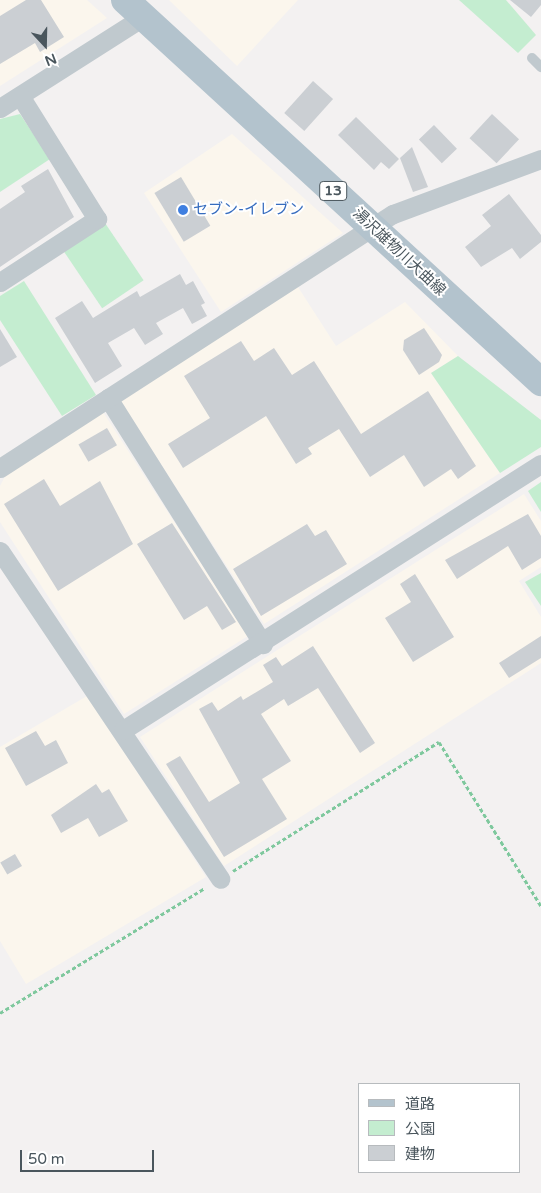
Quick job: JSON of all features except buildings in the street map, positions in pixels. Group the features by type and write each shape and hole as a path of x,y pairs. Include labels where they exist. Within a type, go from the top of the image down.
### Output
{"main road":[{"name":"湯沢雄物川大曲線","path":"134,9 541,382"}],"street":[{"path":"0,108 20,96 134,9"},
{"path":"0,282 97,219 20,96"},
{"path":"0,468 372,227 443,192 541,159"},
{"path":"108,398 262,644"},
{"path":"123,730 262,644 541,464"},
{"path":"0,550 123,730 220,879"}],"lane":[{"path":"532,58 541,67"}],"path":[{"path":"0,1013 220,879 439,742 541,906"}],"shaded area":[{"path":"0,0 87,0 107,18 0,86"},
{"path":"169,0 298,0 237,66"},
{"path":"232,134 343,233 221,312 144,193"},
{"path":"296,284 336,346 405,302 458,356 431,373 500,473 264,624 119,399"},
{"path":"103,412 248,636 124,714 0,522 0,486 9,469"},
{"path":"524,494 541,521 541,567 519,581 541,617 541,663 224,866 140,737"},
{"path":"87,696 206,877 26,984 0,941 0,747"}],"green space":[{"path":"459,0 506,0 536,35 518,53"},
{"path":"20,114 50,159 0,192 0,119"},
{"path":"105,223 144,280 102,308 64,251"},
{"path":"24,281 96,395 62,416 0,320 0,296"},
{"path":"458,356 541,420 541,447 500,473 431,373"},
{"path":"541,482 541,512 528,491"},
{"path":"541,573 541,606 525,582"}],"place":[{"name":"セブン-イレブン","path":"183,210"}]}
